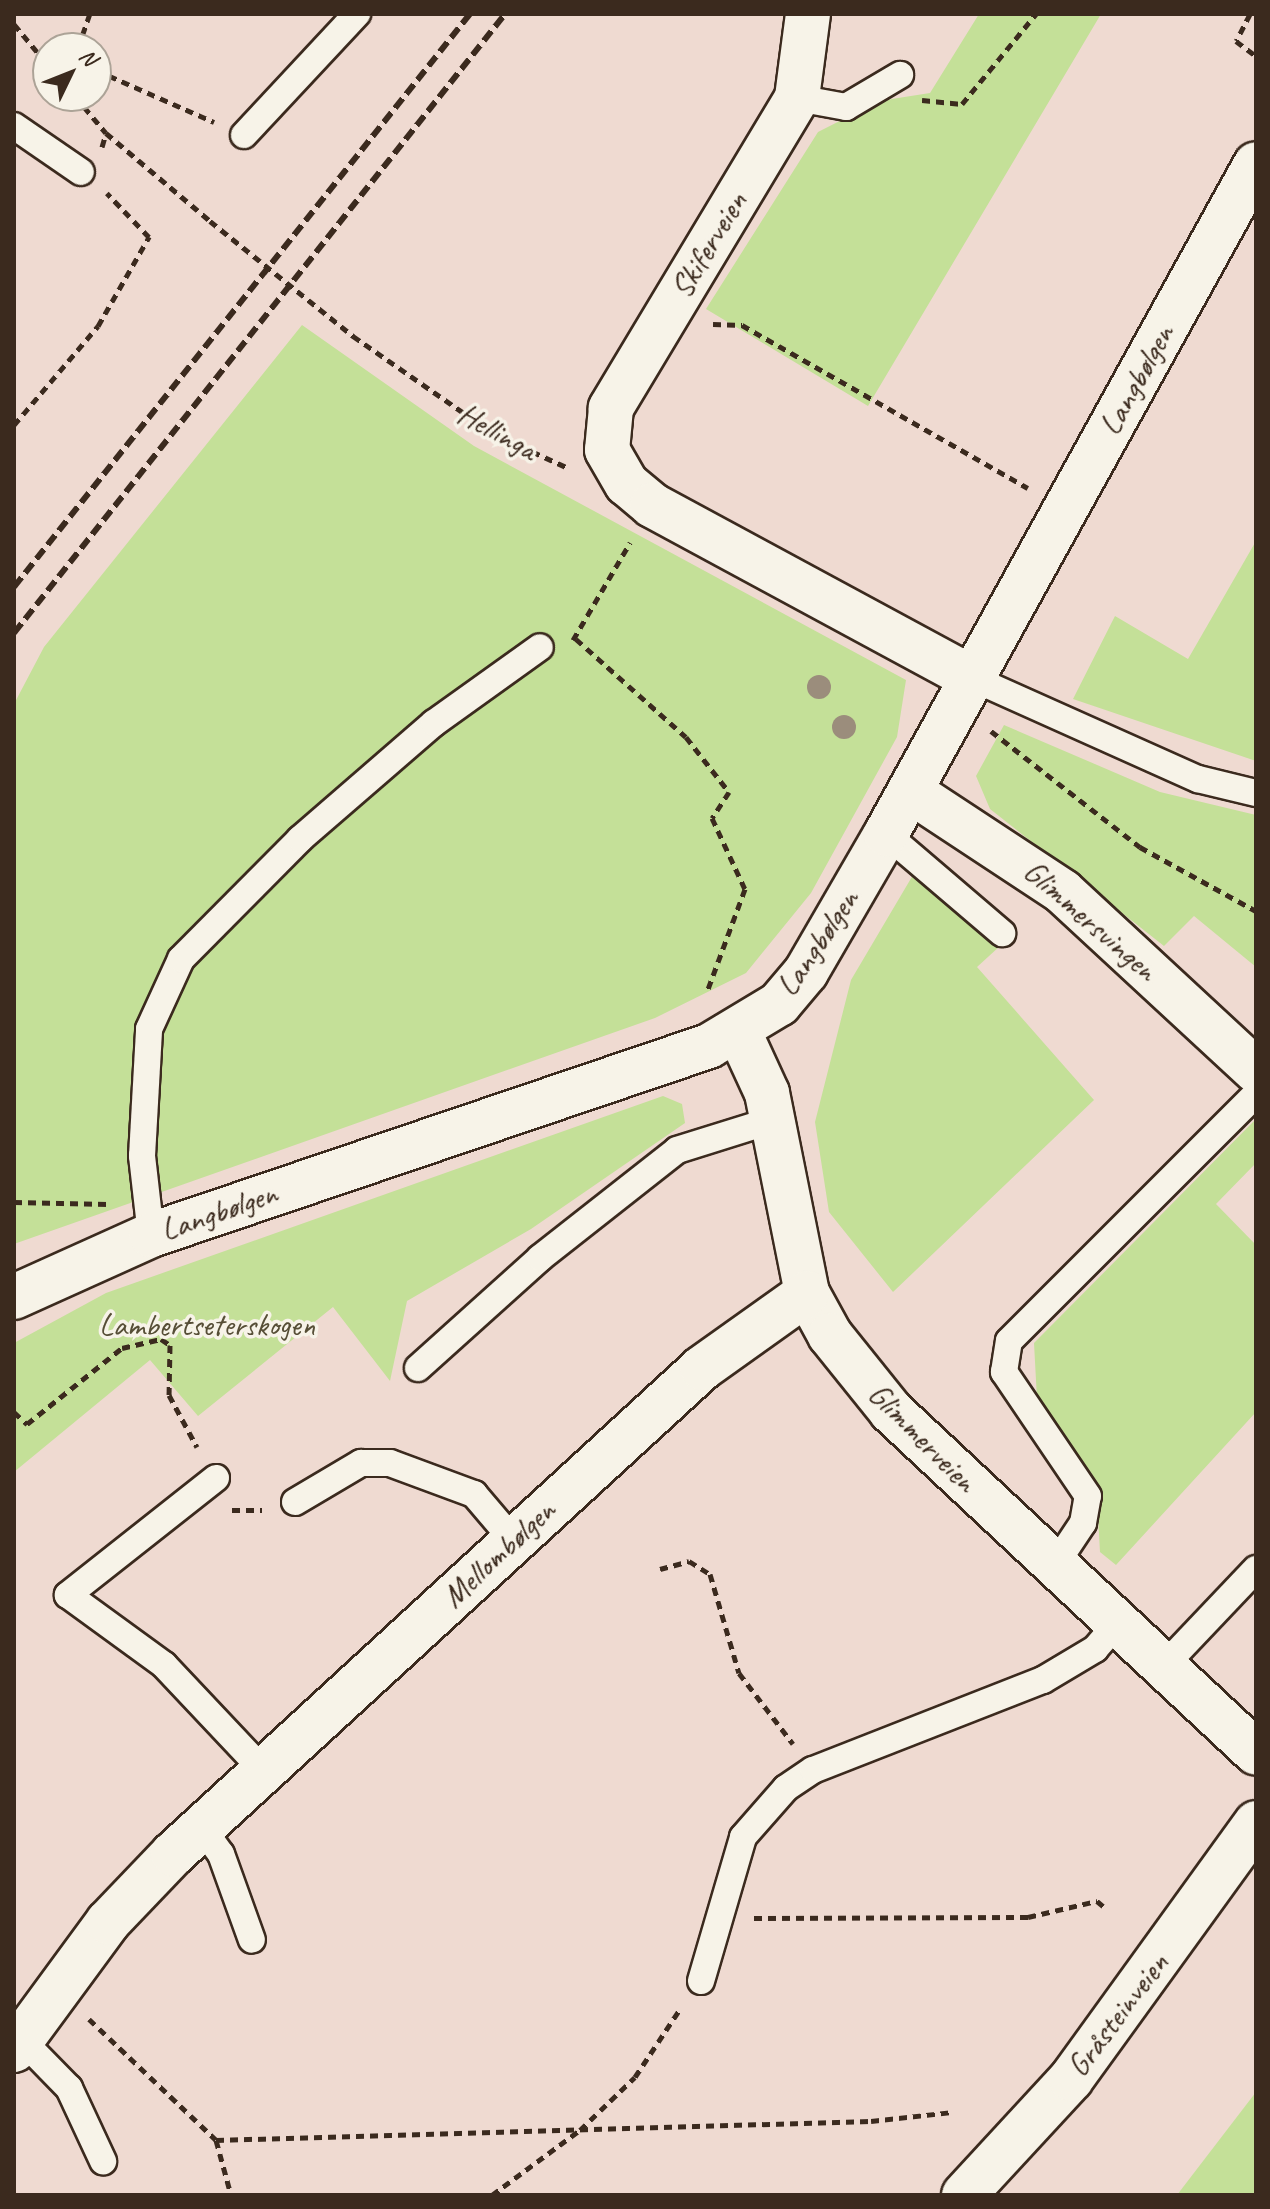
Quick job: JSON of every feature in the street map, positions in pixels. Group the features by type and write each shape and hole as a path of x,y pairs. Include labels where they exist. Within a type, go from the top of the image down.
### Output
{"street":[{"name":"Skiferveien","path":"617,471 605,431 611,408 797,98 808,14"},
{"name":"Langbølgen","path":"14,1297 151,1235 739,1032 794,988 886,834 1256,164"},
{"path":"617,471 652,505 972,678"},
{"name":"Glimmersvingen","path":"910,791 1063,892 1256,1071"},
{"name":"Glimmerveien","path":"739,1032 773,1120 807,1293 857,1374 1053,1568 1256,1752"},
{"name":"Mellombølgen","path":"18,2045 108,1922 202,1828 702,1368 807,1293"},
{"name":"Gråsteinveien","path":"964,2195 1071,2079 1256,1823"}],"lane":[{"path":"244,135 357,14"},
{"path":"797,98 846,107 893,79"},
{"path":"14,126 81,172"},
{"path":"151,1235 142,1156 149,1029 181,959 378,771 540,647"},
{"path":"972,678 1198,779 1256,793"},
{"path":"886,834 1002,933"},
{"path":"1053,1568 1083,1523 1088,1496 1004,1372 1009,1341 1256,1094"},
{"path":"418,1368 540,1258 677,1150 773,1120"},
{"path":"295,1502 361,1463 390,1463 474,1494 514,1541"},
{"path":"216,1478 68,1595 164,1665 264,1771"},
{"path":"1161,1669 1256,1569"},
{"path":"701,1981 725,1917 743,1837 786,1788 813,1770 1043,1680 1095,1649 1115,1626"},
{"path":"202,1828 221,1854 252,1940"},
{"name":"Mellombølgen","path":"18,2045 69,2088 103,2161"}],"path":[{"path":"893,79 933,105 962,104 1036,14"},
{"path":"1250,14 1236,41 1256,56"},
{"path":"14,24 32,46"},
{"path":"112,77 244,135"},
{"name":"Hellinga","path":"88,112 106,133 353,336 529,453 588,473 617,471"},
{"path":"14,425 98,326 149,237 81,172 106,133"},
{"path":"697,324 742,325 1029,489"},
{"path":"540,647 576,639 652,505"},
{"path":"576,639 686,737 729,792 712,818 745,889 707,992"},
{"path":"990,730 1140,847 1256,911"},
{"path":"14,1202 91,1198 113,1207"},
{"path":"14,1412 27,1424 122,1348 161,1339 170,1345 173,1405 216,1478"},
{"path":"660,1569 689,1561 710,1574 739,1673 813,1770"},
{"path":"725,1917 1028,1917 1097,1901 1103,1906"},
{"path":"492,2195 580,2130 635,2077 701,1981"},
{"path":"77,2007 216,2140 231,2195"},
{"path":"216,2140 580,2130 952,2112"}],"green space":[{"path":"979,14 1101,14 868,406 706,309 818,132 879,101 930,93"},
{"path":"302,325 474,446 906,680 897,737 811,893 746,973 655,1018 14,1244 14,704 44,647"},
{"path":"1256,541 1256,761 1073,699 1115,616 1188,659"},
{"path":"1004,725 1160,792 1256,815 1256,967 1194,916 1164,946 990,809 976,776"},
{"path":"913,875 1000,946 977,967 1094,1100 893,1292 829,1212 815,1122 851,980"},
{"name":"Lambertseterskogen","path":"663,1096 682,1104 685,1123 531,1229 407,1301 390,1381 333,1307 198,1416 150,1360 14,1472 14,1343 106,1293"},
{"path":"1256,1119 1256,1163 1216,1204 1256,1245 1256,1412 1116,1565 1100,1552 1096,1480 1037,1399 1034,1343"},
{"path":"1256,2092 1256,2195 1177,2195"}],"railway":[{"path":"14,587 470,14"},
{"path":"14,633 505,14"}]}
